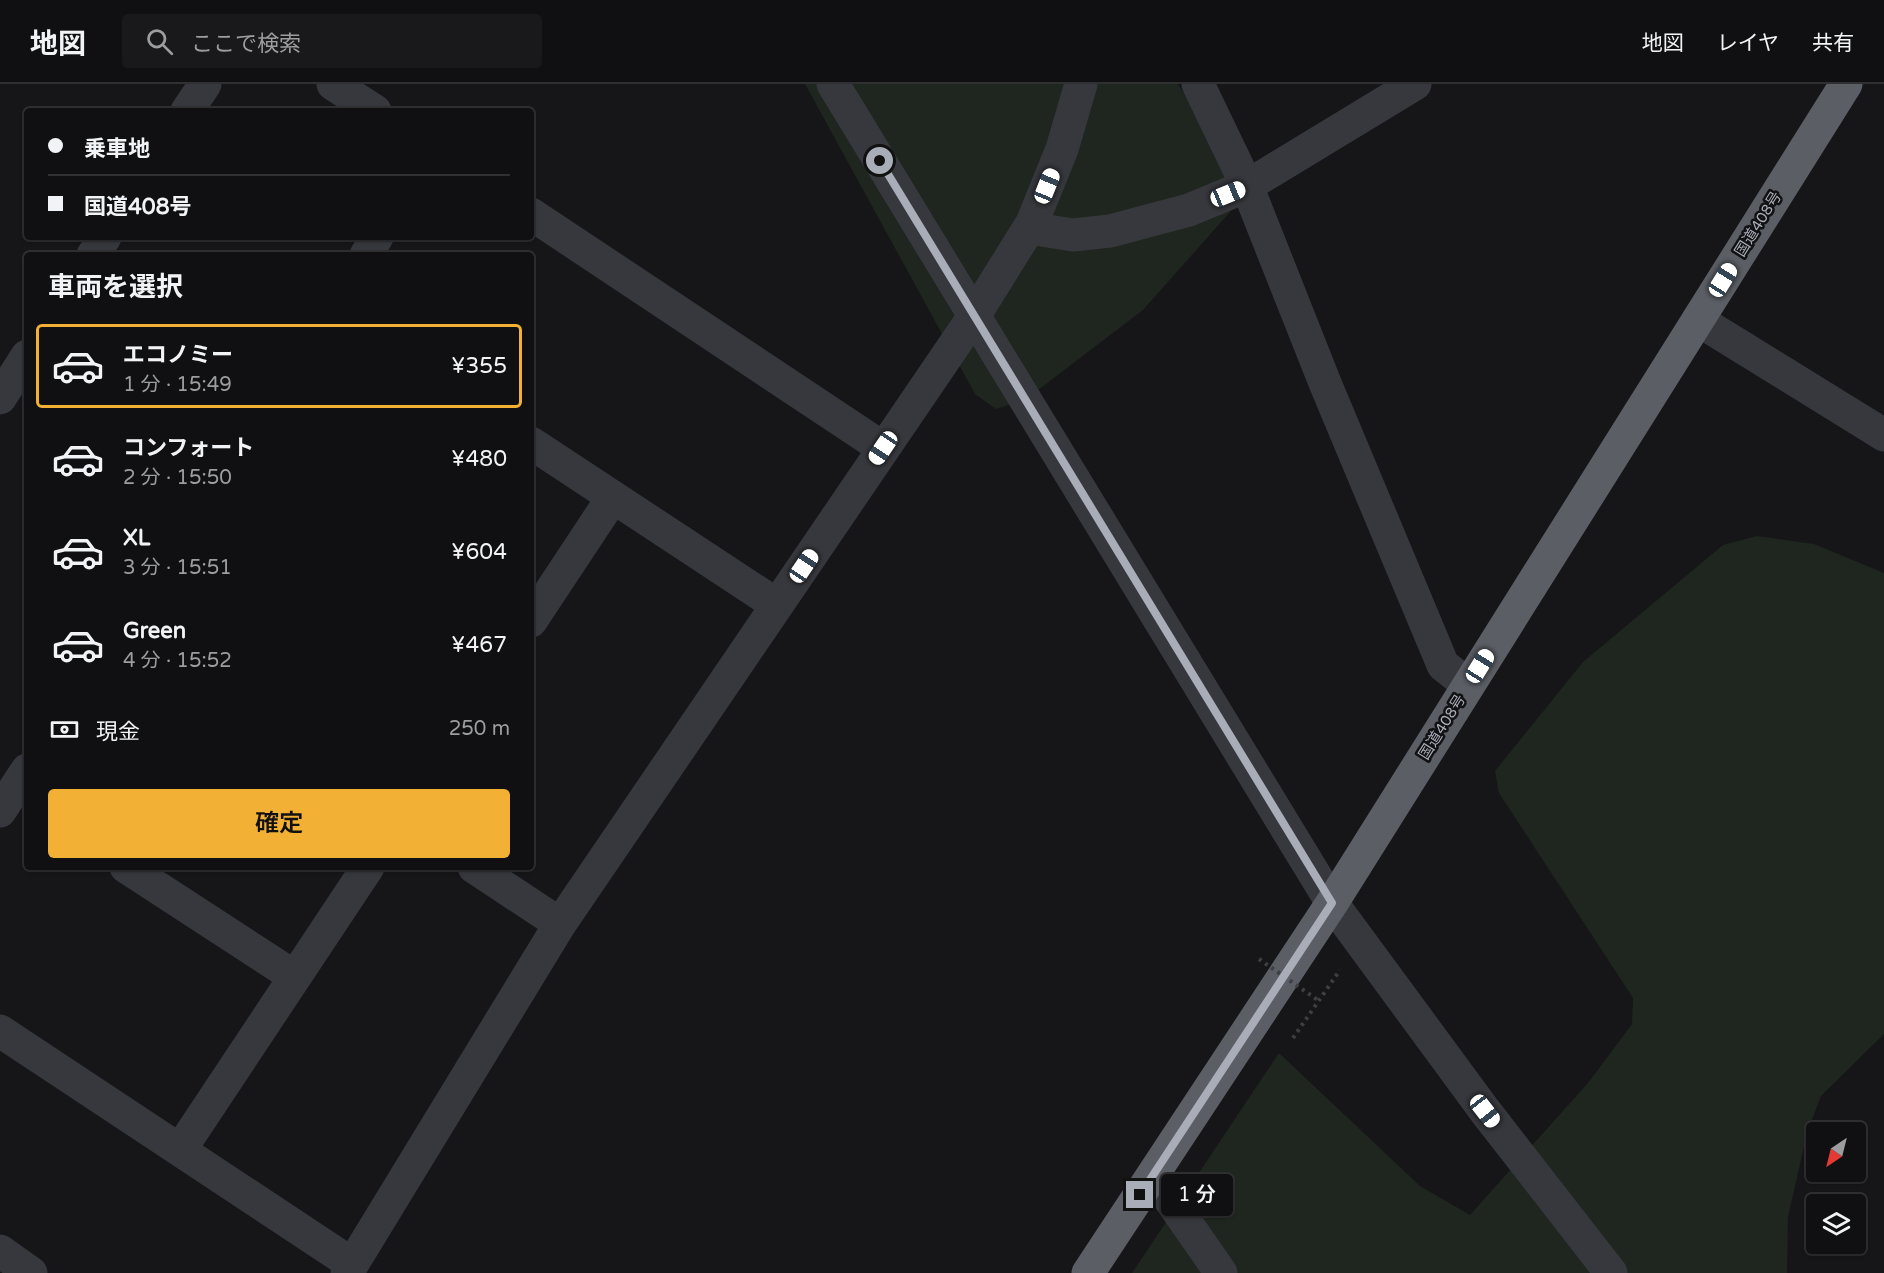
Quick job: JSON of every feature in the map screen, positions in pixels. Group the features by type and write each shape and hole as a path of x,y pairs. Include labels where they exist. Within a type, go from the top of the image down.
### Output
{"highway":[{"name":"国道408号","path":"1088,1273 1332,903 1846,84"}],"street":[{"path":"189,108 205,84"},
{"path":"333,84 370,108"},
{"path":"832,84 1332,903 1485,1111 1611,1273"},
{"path":"0,1031 180,1150 350,1268 560,924 974,316 1029,228 1062,149 1081,84"},
{"path":"1198,84 1248,186 1325,383 1443,665 1468,686"},
{"path":"1029,228 1073,235 1110,231 1189,210 1248,186 1415,84"},
{"path":"534,216 883,448"},
{"path":"1698,320 1884,435"},
{"path":"0,398 24,361"},
{"path":"534,445 777,605"},
{"path":"534,616 613,497"},
{"path":"131,870 295,977"},
{"path":"180,1150 366,870"},
{"path":"479,870 560,924"},
{"path":"1153,1175 1221,1273"},
{"path":"0,1251 31,1273"}],"path":[{"path":"1259,959 1319,1001"},
{"path":"1293,1038 1344,964"}],"shaded area":[{"path":"805,84 1178,84 1207,131 1227,178 1230,212 1143,310 1025,400 996,409 975,394"},
{"path":"1757,536 1814,544 1884,573 1884,1034 1821,1096 1811,1122 1806,1122 1806,1137 1788,1217 1787,1273 1132,1273 1279,1053 1420,1186 1470,1215 1588,1083 1632,1024 1633,998 1499,793 1495,771 1583,662 1723,545"}],"route":[{"path":"880,161 1332,903 1140,1195"}]}
